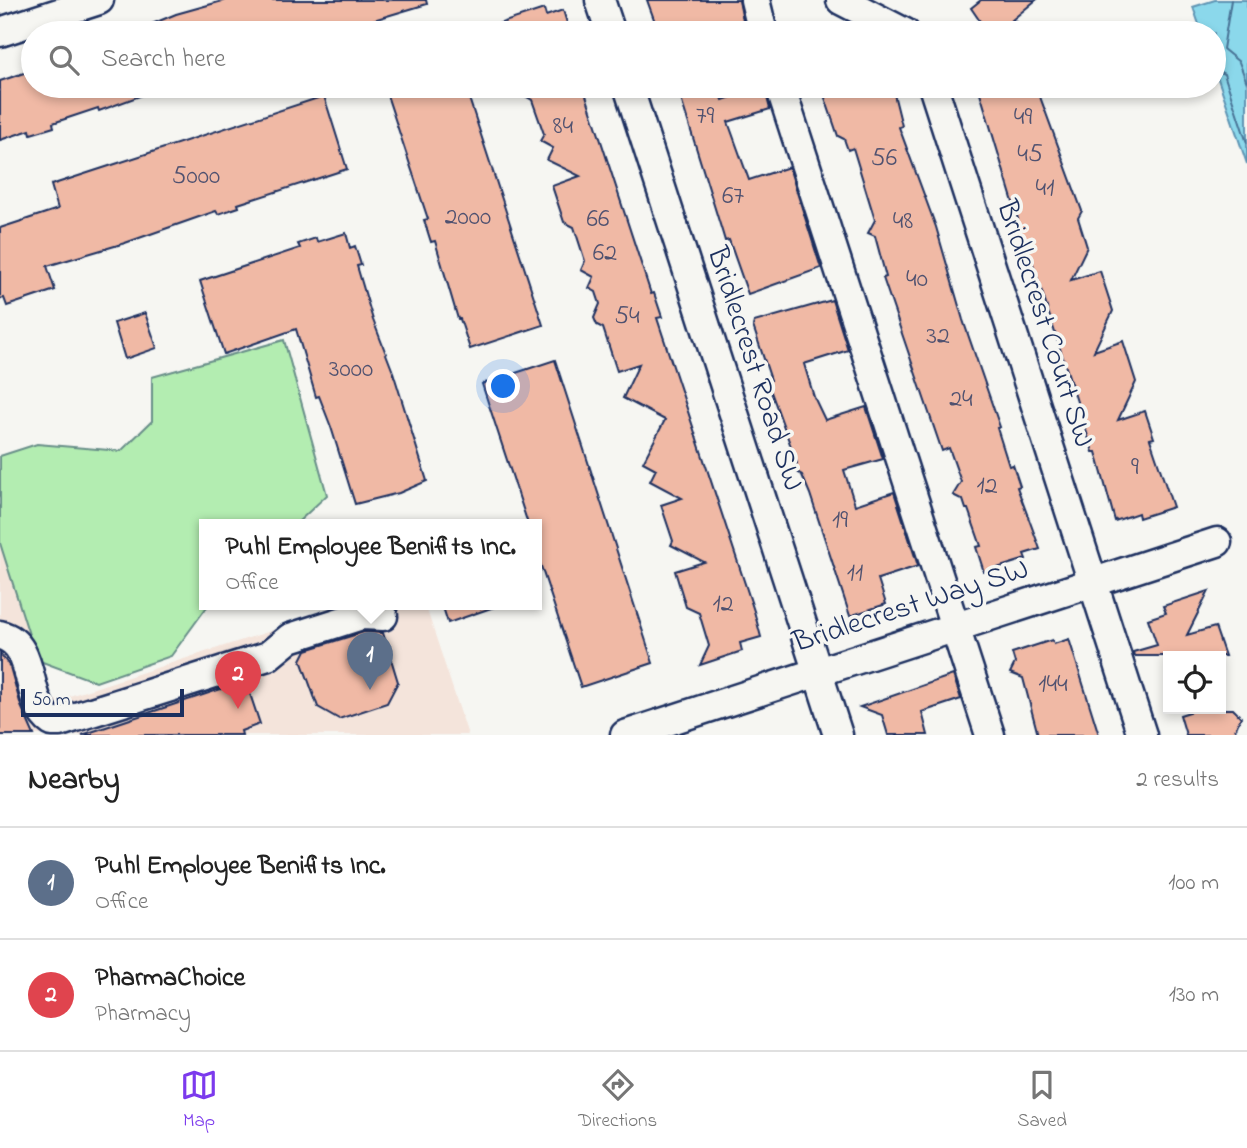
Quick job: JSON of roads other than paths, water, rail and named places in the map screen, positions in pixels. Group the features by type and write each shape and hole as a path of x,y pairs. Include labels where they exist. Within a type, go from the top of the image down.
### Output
{"street":[{"path":"34,21 99,0"},
{"path":"600,0 607,21"},
{"path":"755,0 760,21"},
{"path":"841,0 882,21"},
{"path":"0,32 21,25"},
{"name":"Bridlecrest Road SW","path":"632,98 838,735"},
{"path":"784,98 990,735"},
{"name":"Bridlecrest Court SW","path":"937,98 1142,735"},
{"name":"Bridlecrest Way SW","path":"625,735 683,726 817,672 1217,542"},
{"path":"0,635 10,637 21,651 45,717 60,722 268,656 290,638 362,615 383,616"}],"water":[{"path":"1215,0 1247,0 1247,164 1225,98 1226,21 1198,21 1193,7"}],"place":[{"name":"Puhl Employee Benifits Inc.","path":"370,690"},
{"name":"PharmaChoice","path":"238,709"}]}
